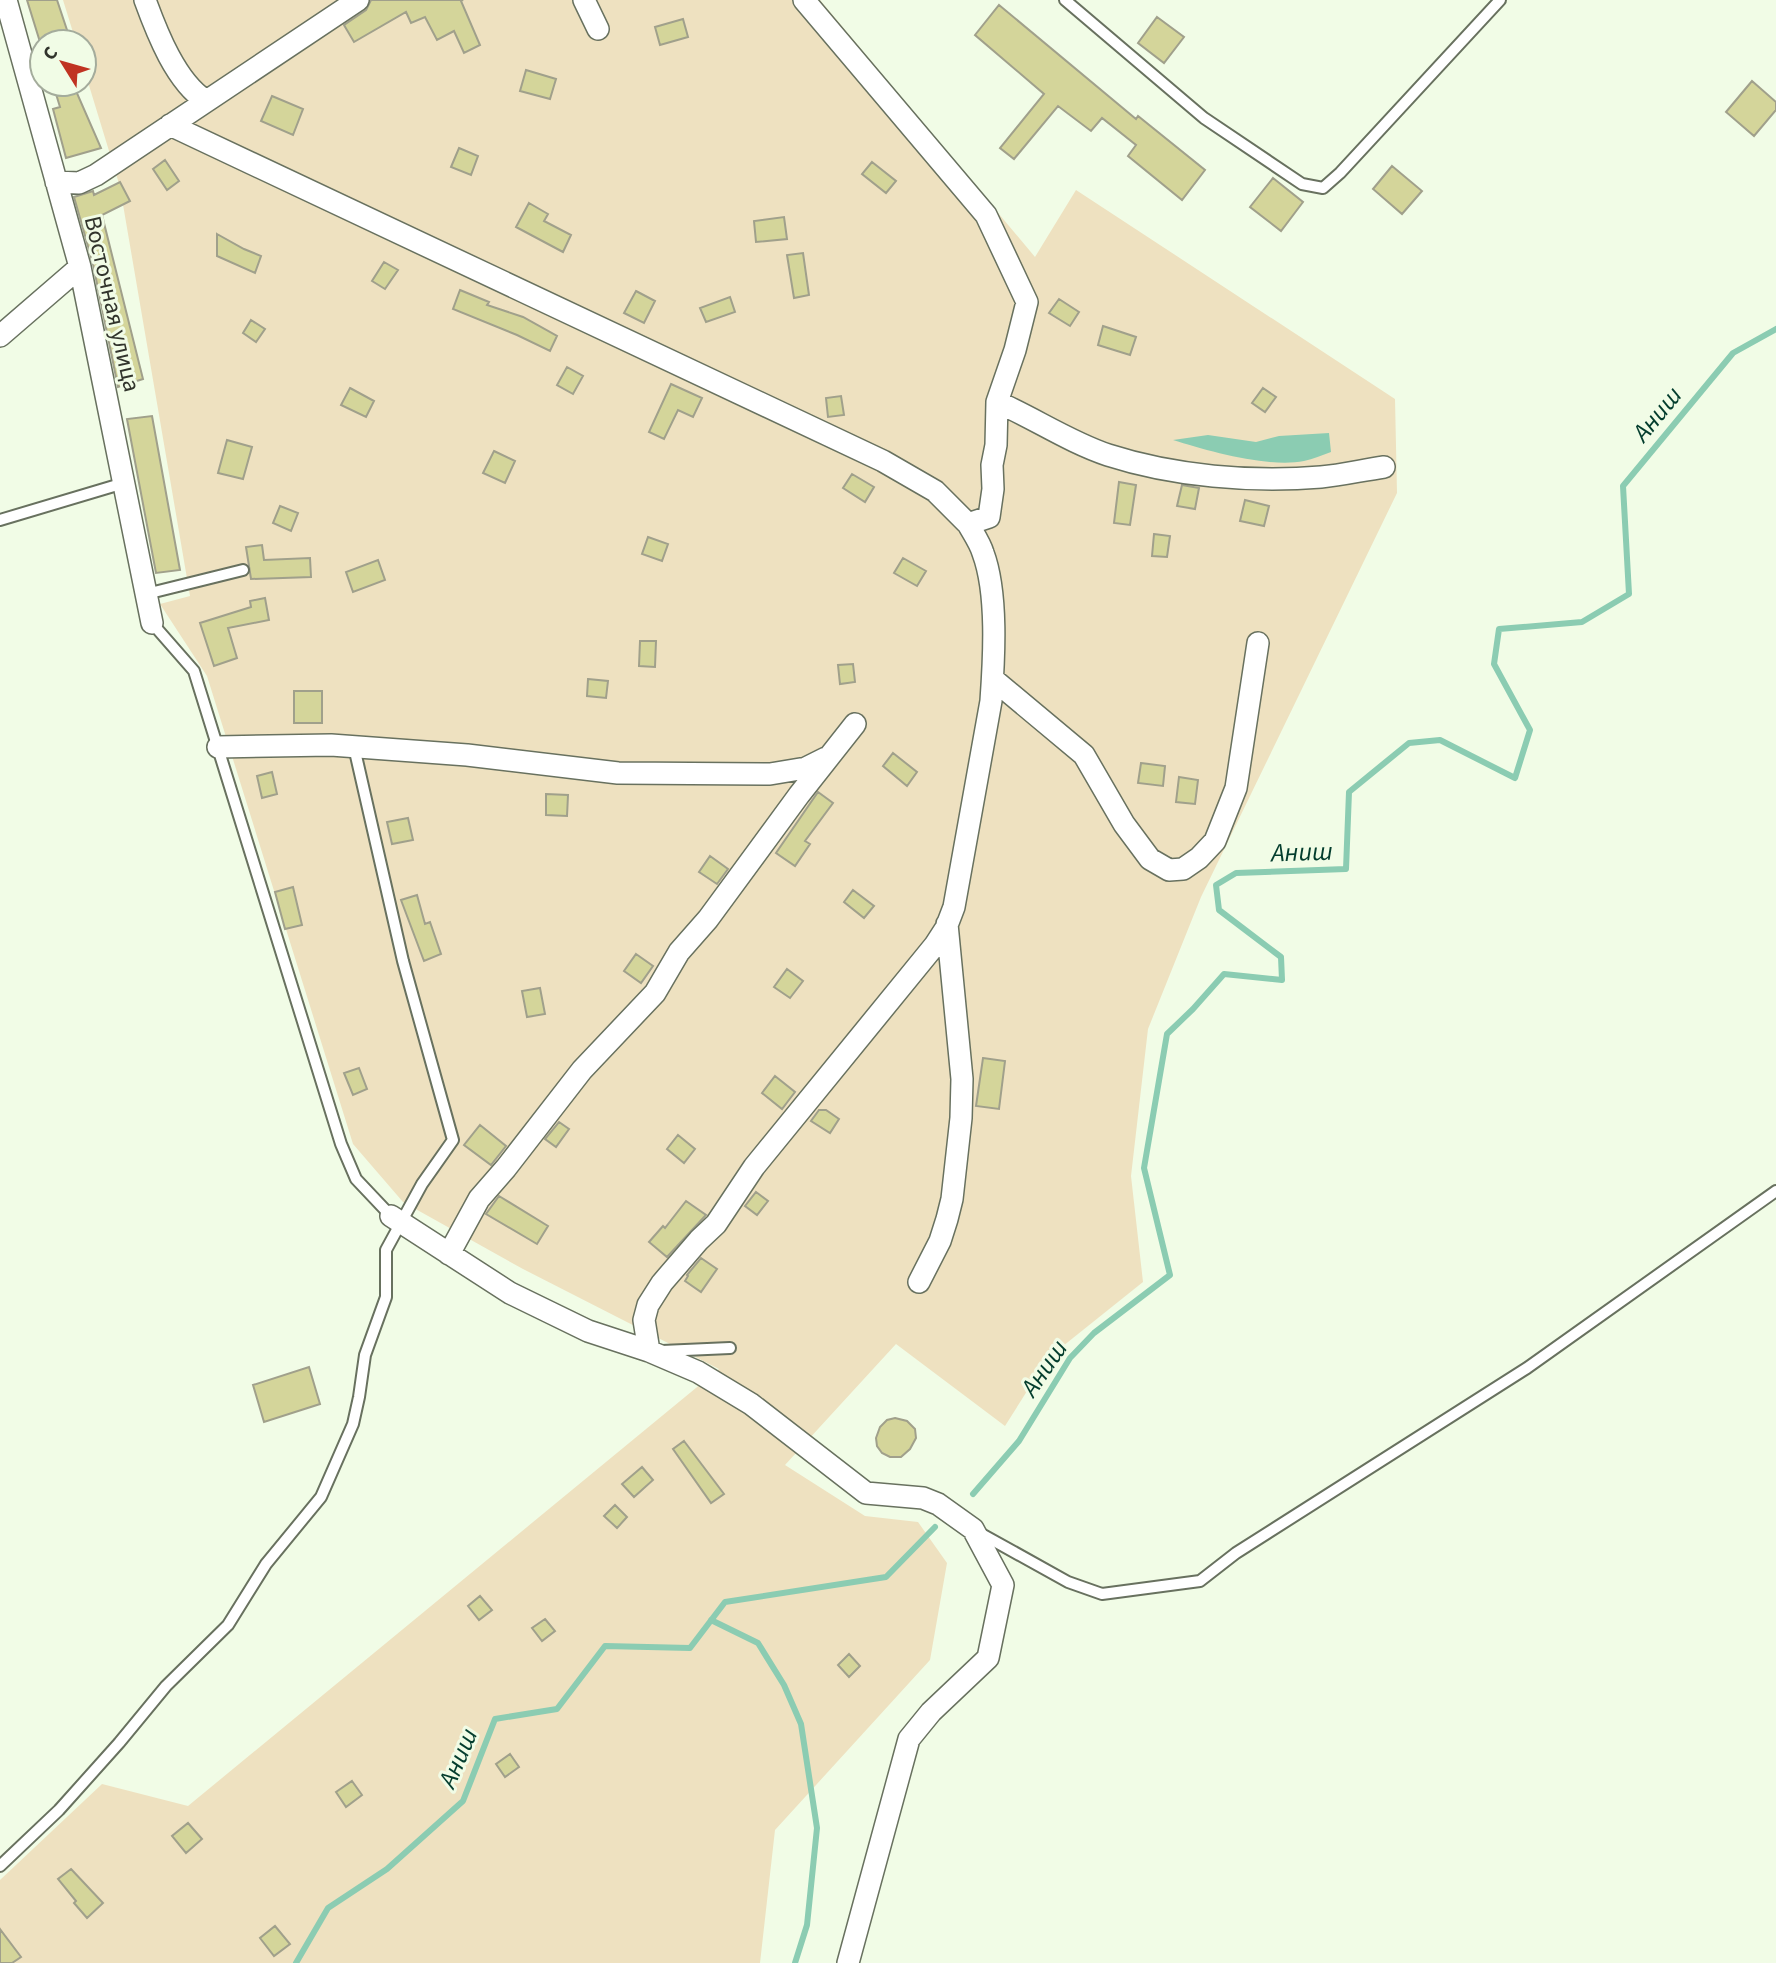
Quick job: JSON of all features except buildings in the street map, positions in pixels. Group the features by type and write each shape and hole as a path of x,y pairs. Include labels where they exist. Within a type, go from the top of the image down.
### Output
{"street":[{"name":"Восточная улица","path":"6,0 80,267 152,623"},
{"path":"145,0 156,32 176,66 192,92 206,101"},
{"path":"56,182 79,183 96,175 358,0"},
{"path":"584,0 598,29"},
{"path":"804,0 986,215 1027,302 1015,350 996,402 996,445 989,517 968,524"},
{"path":"170,125 883,461 935,491 968,524 984,554 993,617 991,701 954,907 947,924 935,944 754,1167 716,1224 677,1263 662,1283 648,1305 644,1320 649,1351"},
{"path":"0,336 80,267"},
{"path":"996,402 1046,425 1070,440 1109,455 1213,476 1320,477 1384,467"},
{"path":"993,679 1084,755 1124,824 1150,859 1169,870 1183,869 1199,858 1215,841 1236,788 1258,643"},
{"path":"449,1254 479,1199 582,1070 655,993 679,952 708,919 855,724"},
{"path":"218,747 354,747 467,755 618,773 771,774 806,768 831,755"},
{"path":"919,1282 940,1241 950,1209 961,1118 962,1079 947,924"},
{"path":"396,1219 520,1298 589,1331 649,1351 698,1373 751,1404 866,1493 923,1498 937,1504 973,1529 1003,1585 988,1658 931,1712 909,1739 848,1963"}],"lane":[{"path":"1066,0 1204,118 1302,184 1323,188 1500,0"},
{"path":"0,520 124,483"},
{"path":"146,594 243,570"},
{"path":"152,623 194,671 341,1144 356,1179 396,1219"},
{"path":"0,1866 59,1810 166,1686 228,1625 266,1564 321,1497 353,1424 365,1355 386,1297 386,1250 396,1219 453,1140 403,961 354,747"},
{"path":"973,1529 1068,1582 1102,1594 1200,1581 1236,1553 1527,1368 1776,1191"},
{"path":"649,1351 730,1348"}],"shaded area":[{"path":"63,0 820,0 1035,257 1076,190 1395,399 1397,493 1201,897 1148,1029 1131,1176 1143,1282 1048,1358 1005,1426 896,1344 785,1465 865,1516 918,1522 947,1563 930,1660 775,1830 760,1963 0,1963 0,1880 102,1784 188,1806 719,1369 523,1269 403,1202 353,1144 207,676 160,604 190,596 120,187 93,98 98,98 98,28 72,28"},
{"path":"1329,433 1331,452 1289,463 1238,457 1173,440 1208,435 1256,442 1279,436"}],"waterway":[{"name":"Аниш","path":"973,1494 1019,1441 1070,1358 1094,1333 1170,1275 1144,1168 1167,1034 1224,974 1282,980 1281,957 1219,910 1216,885 1236,873 1346,869 1349,792 1409,743 1440,740 1515,778 1530,730 1494,664 1499,629 1582,622 1629,594 1623,486 1733,353 1776,329"},
{"name":"Аниш","path":"296,1963 328,1908 387,1869 463,1801 495,1719 557,1709 605,1646 690,1648 725,1602 886,1577 935,1527"},
{"path":"711,1620 758,1643 784,1685 801,1724 817,1828 807,1925 795,1963"}]}
